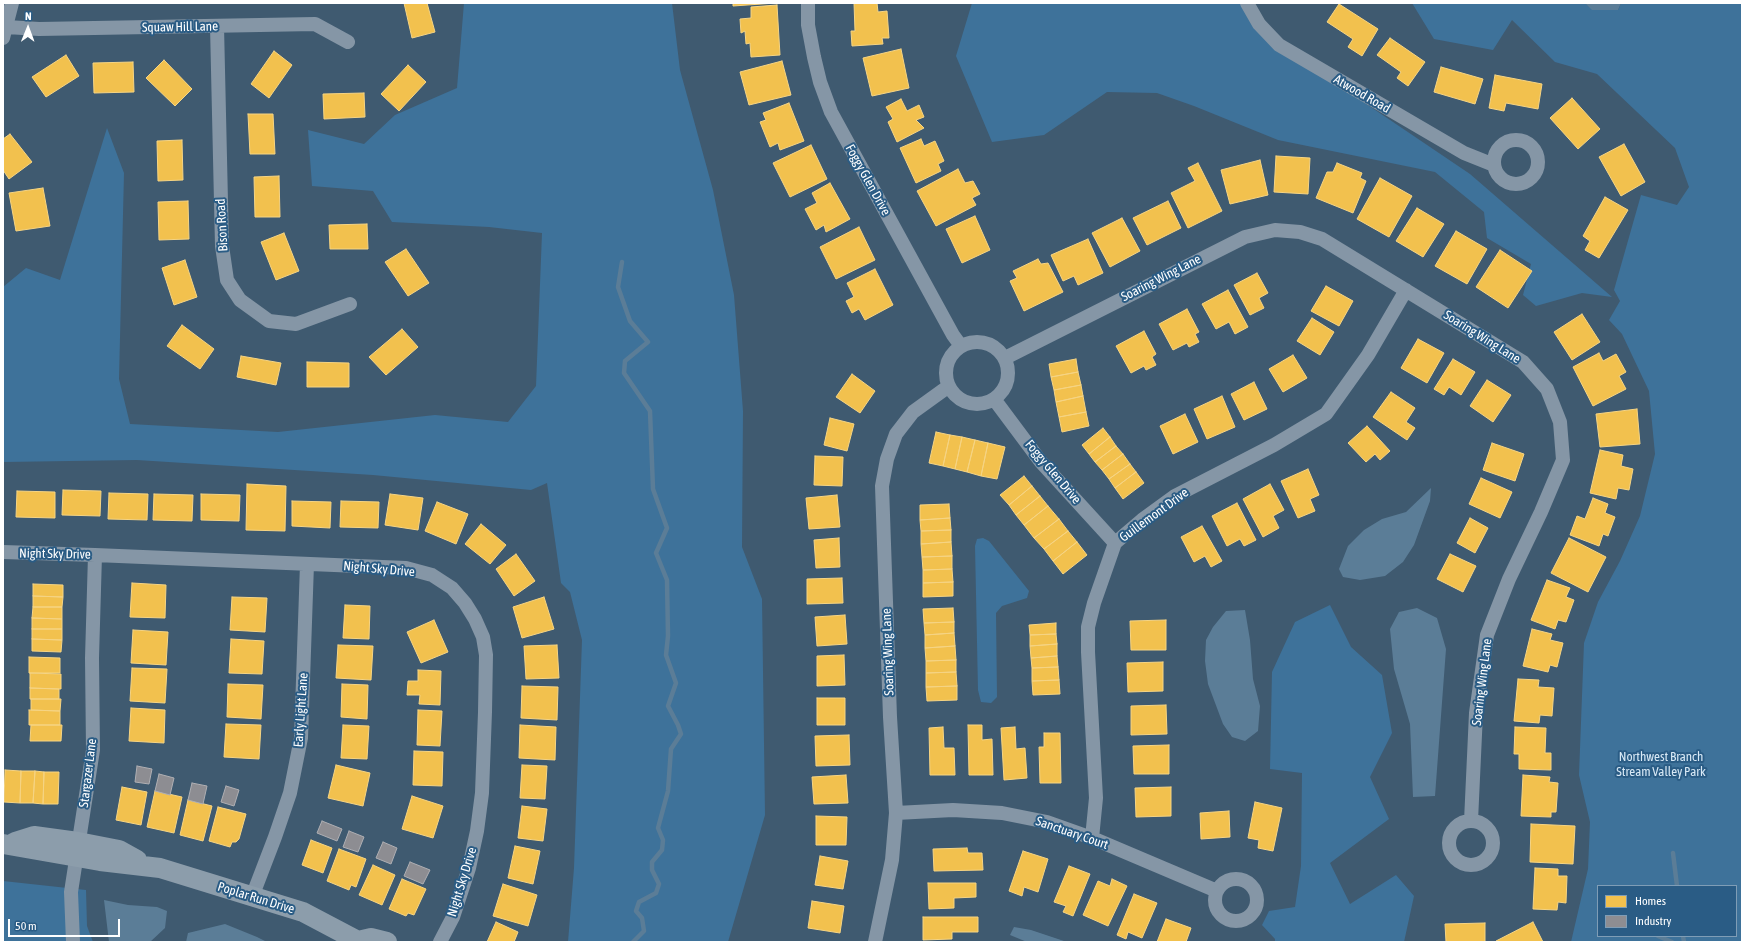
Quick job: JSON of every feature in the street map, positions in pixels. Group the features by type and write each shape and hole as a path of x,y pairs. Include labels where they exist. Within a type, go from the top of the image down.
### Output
{"street":[{"path":"5,32 12,3"},
{"name":"Foggy Glen Drive","path":"808,3 808,26 814,57 820,82 831,112 960,346"},
{"name":"Atwood Road","path":"1247,3 1259,24 1279,45 1464,154 1494,165"},
{"name":"Squaw Hill Lane","path":"5,32 39,29 315,24 348,42"},
{"name":"Bison Road","path":"217,26 222,246 227,280 240,300 269,321 296,324 350,304"},
{"name":"Soaring Wing Lane","path":"1005,358 1245,237 1275,230 1300,232 1322,239 1523,362 1546,389 1560,422 1562,460 1542,512 1509,579 1487,635 1476,713 1471,821"},
{"name":"Guillemont Drive","path":"1092,838 1096,798 1088,627 1094,603 1115,543 1142,520 1175,496 1274,445 1326,414 1368,355 1406,290"},
{"path":"980,341 990,344 999,350 1005,358 1008,366 1006,385 1001,393 994,399 984,403 974,404 964,401 955,395 949,386 946,373 948,359 960,346 970,342 980,341"},
{"name":"Soaring Wing Lane","path":"875,942 892,860 896,813 890,717 882,486 887,458 896,434 913,412 949,386"},
{"name":"Foggy Glen Drive","path":"994,399 1041,462 1115,543"},
{"name":"Night Sky Drive","path":"3,552 406,568 432,575 452,588 465,603 475,619 483,637 486,655 485,712 482,793 478,823 466,875 453,917 440,942"},
{"name":"Stargazer Lane","path":"73,942 71,892 93,750 92,658 95,555"},
{"name":"Early Light Lane","path":"252,896 290,793 301,738 307,564"},
{"name":"Sanctuary Court","path":"896,813 953,810 1002,813 1047,822 1092,838 1217,891"},
{"name":"Poplar Run Drive","path":"4,844 34,836 77,849 119,850 149,867 160,868 302,912 359,941 371,938 388,942"}],"green space":[{"path":"464,3 672,3 680,70 713,190 734,295 743,411 742,547 762,599 765,815 728,942 568,942 574,868 582,640 570,592 561,583 547,483 531,490 373,475 137,460 3,462 3,287 26,268 60,280 107,128 124,173 119,379 130,424 278,432 435,415 508,422 536,386 542,233 489,227 392,222 373,191 312,186 308,130 364,144 395,115 457,88"},
{"path":"972,3 1247,3 1279,45 1470,174 1612,297 1582,293 1536,306 1523,295 1531,264 1487,238 1484,212 1435,172 1278,140 1194,106 1157,93 1107,92 1044,135 992,142 956,56"},
{"name":"Northwest Branch Stream Valley Park","path":"1412,3 1585,3 1593,10 1618,10 1621,3 1742,3 1742,942 1571,942 1588,869 1590,822 1579,775 1584,643 1598,602 1620,561 1640,516 1655,454 1649,391 1622,334 1609,320 1620,301 1614,290 1641,195 1677,205 1689,187 1675,148 1597,74 1555,62 1512,20 1493,50 1434,39"},
{"path":"983,538 989,541 1029,591 1027,598 1002,606 996,613 997,697 991,703 981,702 978,690 975,546 977,539"},
{"path":"1330,605 1351,647 1382,675 1392,733 1370,777 1389,819 1330,863 1350,904 1396,875 1414,896 1404,942 1275,942 1275,939 1262,925 1269,911 1295,907 1301,866 1302,773 1270,769 1272,672 1295,622"},
{"path":"3,881 86,890 87,926 93,942 3,942"}],"shaded area":[{"path":"1585,3 1621,3 1618,10 1592,10"},
{"path":"1431,488 1430,501 1414,545 1403,562 1385,576 1360,580 1343,577 1339,569 1348,546 1364,530 1382,519 1406,512"},
{"path":"1417,608 1437,618 1446,649 1435,796 1413,797 1410,724 1394,669 1390,629 1399,612"},
{"path":"1245,610 1250,640 1253,679 1260,706 1258,731 1245,741 1232,737 1223,724 1208,684 1205,661 1206,640 1213,627 1226,611"},
{"path":"104,900 128,905 157,907 167,911 165,928 150,942 109,942"},
{"path":"225,924 267,942 186,942 188,933"},
{"path":"1014,927 1031,930 1067,942 1027,942 1010,935"}],"building: Homes":[{"path":"404,3 427,3 435,32 412,38"},
{"path":"733,3 776,3 733,6"},
{"path":"854,3 877,3 878,12 887,11 889,38 882,38 883,44 852,46 851,31 855,31"},
{"path":"1339,4 1378,29 1362,56 1348,47 1353,39 1327,22"},
{"path":"777,5 780,55 751,57 750,43 746,44 745,31 741,33 740,19 751,18 751,7"},
{"path":"1390,38 1425,62 1408,86 1397,78 1401,72 1377,55"},
{"path":"901,49 909,88 872,96 863,58"},
{"path":"274,51 292,65 269,98 251,84"},
{"path":"66,55 79,76 46,97 32,77"},
{"path":"164,60 192,89 175,106 146,78"},
{"path":"782,61 791,95 749,105 740,72"},
{"path":"133,62 134,92 94,93 93,63"},
{"path":"408,65 426,82 399,111 381,94"},
{"path":"1441,67 1483,79 1475,104 1434,92"},
{"path":"1495,75 1542,84 1538,109 1506,103 1504,111 1489,108"},
{"path":"364,93 365,117 324,119 323,94"},
{"path":"1572,98 1600,129 1578,149 1550,118"},
{"path":"901,99 907,111 919,105 924,117 916,120 924,128 897,142 888,122 893,119 886,107"},
{"path":"789,103 804,141 780,150 778,143 770,147 760,122 766,120 763,113"},
{"path":"248,114 273,114 275,154 250,154"},
{"path":"10,134 32,162 9,179 3,170 3,139"},
{"path":"921,139 924,146 935,141 944,161 938,164 941,171 916,183 900,148"},
{"path":"182,140 183,180 158,181 157,141"},
{"path":"1624,144 1645,182 1621,196 1599,157"},
{"path":"811,145 827,179 790,197 773,163"},
{"path":"1276,156 1310,158 1308,194 1274,192"},
{"path":"1260,160 1268,195 1230,204 1221,170"},
{"path":"1198,163 1222,211 1188,228 1171,193 1195,181 1188,168"},
{"path":"1337,163 1362,173 1360,178 1366,181 1353,213 1316,198 1327,172 1333,172"},
{"path":"958,169 965,183 973,181 980,194 972,198 976,205 936,226 917,191"},
{"path":"279,176 280,217 255,217 254,177"},
{"path":"1380,178 1412,196 1389,237 1357,219"},
{"path":"830,183 850,219 826,232 824,225 816,230 805,209 817,203 812,193"},
{"path":"43,188 50,226 16,231 9,193"},
{"path":"1605,197 1628,210 1599,258 1585,250 1590,241 1583,236"},
{"path":"188,201 189,239 159,240 158,202"},
{"path":"1168,201 1181,228 1147,245 1133,218"},
{"path":"1417,208 1444,224 1423,257 1396,241"},
{"path":"975,216 990,250 962,263 946,229"},
{"path":"1122,218 1140,251 1110,267 1092,233"},
{"path":"367,224 368,249 330,249 329,225"},
{"path":"859,227 875,260 836,279 820,247"},
{"path":"1456,231 1487,249 1467,284 1435,266"},
{"path":"284,233 299,271 276,280 261,242"},
{"path":"1088,239 1103,273 1078,285 1074,276 1063,281 1051,255"},
{"path":"406,249 429,283 408,296 385,262"},
{"path":"1500,250 1532,271 1508,308 1476,287"},
{"path":"1038,259 1041,264 1048,263 1063,292 1024,311 1010,281 1017,278 1013,271"},
{"path":"185,260 197,297 174,305 162,268"},
{"path":"875,269 893,305 865,320 859,309 852,313 846,301 854,297 847,283"},
{"path":"1257,273 1268,293 1259,298 1264,308 1250,315 1234,285"},
{"path":"1326,286 1353,301 1339,326 1311,311"},
{"path":"1228,290 1248,327 1235,334 1229,322 1216,329 1202,304"},
{"path":"1187,309 1199,332 1195,334 1199,342 1189,347 1187,343 1173,350 1159,324"},
{"path":"1582,314 1600,342 1572,360 1554,332"},
{"path":"1312,318 1334,332 1320,355 1297,341"},
{"path":"182,325 214,349 200,369 167,346"},
{"path":"402,329 418,347 386,375 369,357"},
{"path":"1144,331 1156,354 1152,357 1156,365 1146,370 1144,366 1131,373 1116,346"},
{"path":"1418,339 1444,353 1427,383 1401,368"},
{"path":"1599,353 1603,361 1616,354 1626,372 1619,376 1626,389 1593,406 1573,367"},
{"path":"1293,355 1307,378 1283,392 1269,369"},
{"path":"241,356 281,363 276,385 237,377"},
{"path":"1076,359 1078,372 1051,377 1049,364"},
{"path":"1453,359 1475,372 1461,395 1449,387 1444,395 1434,389"},
{"path":"307,362 349,363 349,387 307,387"},
{"path":"1078,372 1081,385 1054,390 1051,377"},
{"path":"852,374 875,391 860,413 836,397"},
{"path":"1487,380 1511,395 1493,422 1470,406"},
{"path":"1254,382 1267,409 1244,420 1231,394"},
{"path":"1081,385 1083,396 1056,402 1054,390"},
{"path":"1391,392 1415,408 1406,422 1415,428 1407,440 1373,417"},
{"path":"1083,396 1086,412 1059,417 1056,402"},
{"path":"1222,396 1235,427 1207,439 1194,409"},
{"path":"1637,409 1640,444 1600,447 1596,414"},
{"path":"1086,412 1089,426 1062,432 1059,417"},
{"path":"1185,414 1198,442 1173,454 1160,426"},
{"path":"830,418 854,424 847,451 824,445"},
{"path":"1367,426 1390,451 1380,460 1375,454 1366,462 1348,443"},
{"path":"1103,428 1110,437 1089,454 1082,445"},
{"path":"936,432 950,435 943,466 929,463"},
{"path":"950,435 962,437 955,469 943,466"},
{"path":"962,437 975,440 967,472 955,469"},
{"path":"1110,437 1116,446 1095,462 1089,454"},
{"path":"975,440 988,443 981,476 967,472"},
{"path":"988,443 1005,447 997,479 981,476"},
{"path":"1492,443 1524,454 1515,481 1483,470"},
{"path":"1116,446 1123,454 1102,470 1095,462"},
{"path":"1600,450 1623,455 1621,466 1633,469 1629,490 1618,488 1616,499 1590,493"},
{"path":"1123,454 1130,464 1109,479 1102,470"},
{"path":"815,456 843,457 842,486 814,485"},
{"path":"1130,464 1136,472 1115,488 1109,479"},
{"path":"1308,469 1319,495 1310,499 1315,511 1298,518 1281,481"},
{"path":"1136,472 1144,483 1123,499 1115,488"},
{"path":"1024,476 1032,486 1009,505 1000,495"},
{"path":"1481,478 1512,492 1500,518 1469,504"},
{"path":"247,484 286,486 285,531 246,530"},
{"path":"1270,484 1284,510 1273,516 1279,528 1263,537 1243,499"},
{"path":"1032,486 1040,496 1016,515 1009,505"},
{"path":"63,490 101,491 100,516 62,515"},
{"path":"17,491 55,492 55,518 16,517"},
{"path":"109,493 148,494 147,520 108,519"},
{"path":"154,494 193,495 192,521 153,520"},
{"path":"201,494 240,495 239,521 201,520"},
{"path":"390,494 423,498 418,530 385,525"},
{"path":"837,495 840,527 809,529 806,498"},
{"path":"1040,496 1048,506 1024,525 1016,515"},
{"path":"1593,498 1608,504 1605,513 1615,517 1608,536 1603,534 1599,546 1570,535 1577,516 1585,519"},
{"path":"292,501 331,502 330,528 292,526"},
{"path":"341,501 379,502 378,528 340,527"},
{"path":"437,502 468,514 456,544 425,531"},
{"path":"1237,503 1256,540 1244,546 1240,539 1227,546 1212,516"},
{"path":"949,504 950,518 920,520 920,505"},
{"path":"1048,506 1059,519 1034,538 1024,525"},
{"path":"950,518 951,530 921,531 920,520"},
{"path":"1470,518 1488,528 1475,553 1457,543"},
{"path":"1059,519 1068,531 1044,549 1034,538"},
{"path":"481,524 506,545 490,564 465,544"},
{"path":"1202,526 1222,561 1211,567 1205,556 1194,562 1181,537"},
{"path":"951,530 951,542 921,544 921,531"},
{"path":"1068,531 1077,542 1053,561 1044,549"},
{"path":"839,538 840,567 816,568 814,540"},
{"path":"1569,538 1606,557 1588,592 1551,573"},
{"path":"951,542 952,556 922,557 921,544"},
{"path":"1077,542 1087,555 1063,574 1053,561"},
{"path":"516,554 535,581 514,596 496,569"},
{"path":"1450,554 1476,566 1463,592 1437,579"},
{"path":"952,556 952,569 923,570 922,557"},
{"path":"952,569 953,582 923,583 923,570"},
{"path":"842,578 843,603 807,604 807,579"},
{"path":"1547,580 1570,588 1566,597 1574,600 1566,622 1558,620 1555,629 1531,620"},
{"path":"953,582 953,596 923,597 923,583"},
{"path":"132,583 166,585 165,618 130,617"},
{"path":"33,584 63,585 63,597 33,596"},
{"path":"33,596 63,597 62,607 33,607"},
{"path":"232,597 267,598 265,632 230,630"},
{"path":"544,597 554,629 522,638 513,607"},
{"path":"345,605 370,606 369,639 343,638"},
{"path":"33,607 62,607 62,619 32,618"},
{"path":"953,608 954,622 924,623 923,609"},
{"path":"845,615 847,644 817,646 815,617"},
{"path":"32,618 62,619 62,629 32,629"},
{"path":"434,620 448,652 421,663 407,632"},
{"path":"1166,620 1166,650 1131,650 1130,621"},
{"path":"954,622 954,633 925,635 924,623"},
{"path":"1056,623 1056,634 1030,635 1029,625"},
{"path":"32,629 62,629 62,640 32,639"},
{"path":"1532,629 1552,634 1550,640 1563,643 1557,667 1550,665 1548,672 1523,666"},
{"path":"133,630 168,632 166,665 131,663"},
{"path":"954,633 955,646 925,648 925,635"},
{"path":"1056,634 1057,644 1030,646 1030,635"},
{"path":"32,639 62,640 61,652 32,651"},
{"path":"231,639 264,641 262,674 229,673"},
{"path":"1057,644 1057,656 1031,658 1030,646"},
{"path":"338,645 373,646 371,680 336,678"},
{"path":"557,645 559,678 526,679 524,646"},
{"path":"955,646 956,660 926,661 925,648"},
{"path":"844,655 845,685 817,686 817,656"},
{"path":"1057,656 1058,667 1032,668 1031,658"},
{"path":"29,657 60,658 60,673 29,673"},
{"path":"956,660 956,672 926,673 926,661"},
{"path":"1163,662 1163,691 1128,692 1127,663"},
{"path":"1058,667 1059,680 1032,681 1032,668"},
{"path":"132,668 167,669 165,703 130,701"},
{"path":"418,670 441,671 440,705 419,704 420,695 407,695 408,681 418,681"},
{"path":"956,672 957,686 926,687 926,673"},
{"path":"30,673 61,674 61,689 30,688"},
{"path":"1518,679 1539,680 1538,687 1554,688 1552,716 1540,715 1539,723 1514,721"},
{"path":"1059,680 1060,694 1033,695 1032,681"},
{"path":"228,684 263,685 261,719 227,717"},
{"path":"342,684 368,685 367,719 341,717"},
{"path":"522,686 558,687 557,720 521,718"},
{"path":"957,686 957,700 927,701 926,687"},
{"path":"30,688 59,689 59,699 30,699"},
{"path":"817,698 845,698 845,725 817,725"},
{"path":"31,699 61,699 60,711 31,710"},
{"path":"1166,705 1167,734 1131,735 1131,706"},
{"path":"131,708 165,710 164,743 129,741"},
{"path":"29,710 60,711 60,725 29,725"},
{"path":"418,710 442,711 440,746 417,745"},
{"path":"226,724 261,725 259,759 224,757"},
{"path":"31,725 62,725 61,741 30,741"},
{"path":"343,725 369,726 367,759 341,758"},
{"path":"520,725 556,727 555,760 519,758"},
{"path":"968,725 982,725 982,740 992,739 993,775 969,775"},
{"path":"943,727 944,748 954,748 955,775 930,775 929,728"},
{"path":"1015,727 1016,749 1025,748 1027,778 1004,780 1001,728"},
{"path":"1515,727 1546,728 1545,753 1551,753 1551,770 1519,769 1519,754 1514,754"},
{"path":"1044,733 1060,733 1061,783 1040,783 1039,747 1044,747"},
{"path":"849,735 850,765 816,766 815,736"},
{"path":"1169,745 1169,774 1134,774 1133,746"},
{"path":"414,751 443,752 442,786 413,785"},
{"path":"336,765 370,773 363,806 328,798"},
{"path":"522,765 547,766 545,799 520,798"},
{"path":"5,770 21,771 20,803 4,802"},
{"path":"21,771 35,771 33,803 20,803"},
{"path":"35,771 44,772 43,804 33,803"},
{"path":"44,772 59,772 58,804 43,804"},
{"path":"846,775 848,803 814,804 812,777"},
{"path":"1523,775 1550,777 1549,782 1558,783 1556,812 1551,812 1551,817 1521,816"},
{"path":"122,787 147,792 141,825 116,820"},
{"path":"1171,787 1171,816 1136,817 1135,788"},
{"path":"155,791 182,797 174,833 147,827"},
{"path":"412,796 443,806 433,838 402,829"},
{"path":"188,800 212,806 203,841 180,835"},
{"path":"1255,802 1282,808 1273,851 1258,848 1259,840 1248,838"},
{"path":"522,806 547,809 543,841 518,838"},
{"path":"218,807 246,814 239,839 236,842 232,842 230,847 209,841"},
{"path":"1229,811 1230,837 1201,839 1200,813"},
{"path":"816,816 847,817 846,845 816,845"},
{"path":"1531,824 1575,826 1573,864 1530,862"},
{"path":"311,840 332,848 323,873 302,865"},
{"path":"515,846 540,851 533,884 508,878"},
{"path":"967,848 968,853 982,853 983,870 934,871 933,849"},
{"path":"339,849 366,859 356,887 351,885 349,890 327,881"},
{"path":"1023,851 1048,859 1038,892 1024,887 1022,896 1009,891"},
{"path":"820,856 848,861 843,889 815,885"},
{"path":"373,865 395,875 382,905 359,895"},
{"path":"1069,866 1090,874 1073,916 1063,912 1066,906 1054,902"},
{"path":"1535,868 1558,869 1558,876 1567,876 1566,903 1558,902 1557,910 1533,909"},
{"path":"402,879 426,889 414,915 408,913 406,916 389,909"},
{"path":"1112,879 1127,886 1108,926 1083,915 1098,881 1110,886"},
{"path":"928,883 976,883 976,897 954,898 954,908 929,909"},
{"path":"503,884 537,895 528,926 493,916"},
{"path":"1134,894 1157,903 1142,938 1128,932 1126,939 1117,935"},
{"path":"812,901 844,906 840,933 808,928"},
{"path":"923,917 978,917 978,932 952,932 952,939 923,940"},
{"path":"1166,919 1191,928 1186,942 1157,942"},
{"path":"496,922 518,932 514,942 487,942"},
{"path":"1533,922 1543,942 1496,942 1496,941"},
{"path":"1485,923 1485,942 1446,942 1445,924"}],"building: Industry":[{"path":"137,766 152,769 149,784 135,782"},
{"path":"159,774 174,778 170,795 155,791"},
{"path":"192,783 207,786 203,804 188,800"},
{"path":"226,786 239,790 234,806 221,802"},
{"path":"322,821 342,829 337,841 317,833"},
{"path":"349,831 364,837 358,852 343,847"},
{"path":"383,842 397,848 391,864 376,858"},
{"path":"410,862 430,870 423,884 404,876"}],"waterway":[{"path":"622,262 618,287 630,321 648,342 625,361 624,373 650,411 653,489 667,528 656,553 667,580 668,636 666,655 676,683 668,706 681,734 671,749 668,791 658,828 663,840 662,850 652,862 652,870 659,884 656,893 639,902 636,911 642,918 644,931 633,942"},
{"path":"1673,853 1677,885"},
{"path":"1660,937 1672,942"},
{"path":"1683,937 1684,942"}]}
